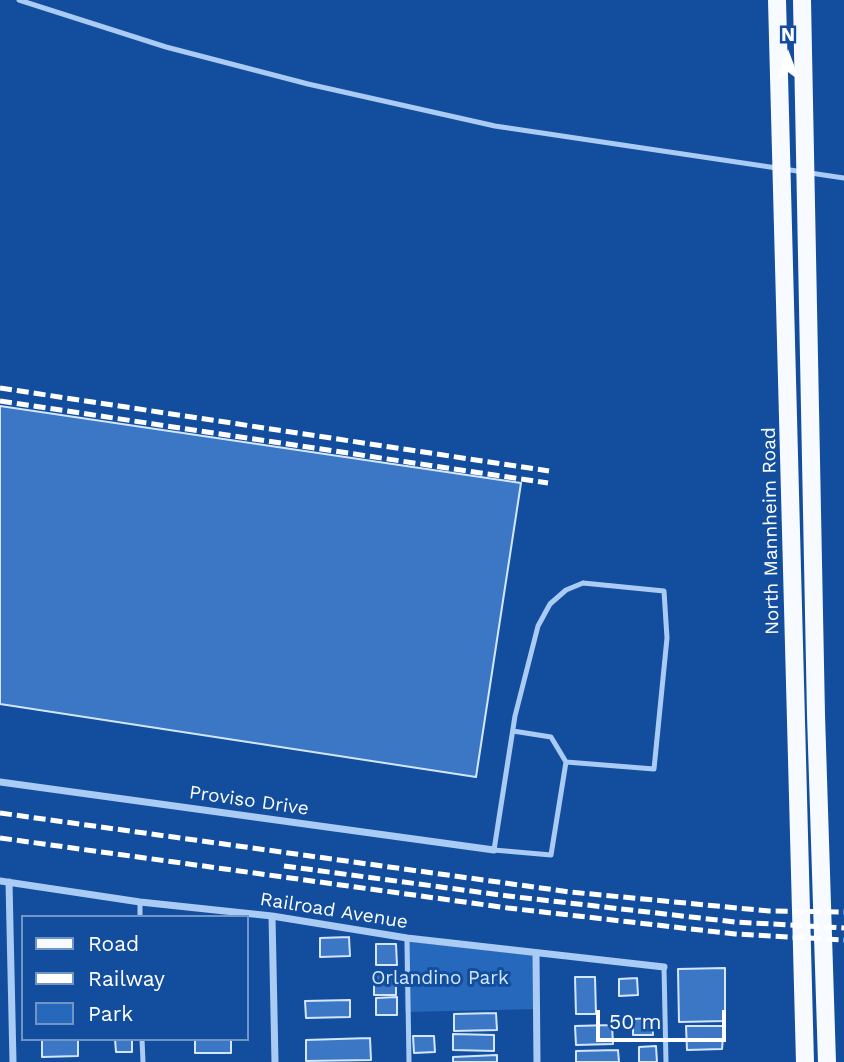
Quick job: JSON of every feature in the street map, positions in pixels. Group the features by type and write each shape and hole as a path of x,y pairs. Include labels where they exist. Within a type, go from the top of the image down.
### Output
{"main road":[{"name":"North Mannheim Road","path":"777,0 805,1062"},
{"path":"802,0 816,701 827,1062"}],"street":[{"name":"Proviso Drive","path":"0,782 494,850"},
{"name":"Railroad Avenue","path":"0,881 140,902 272,916 407,938 664,967"},
{"path":"9,882 13,1062"},
{"path":"272,916 275,1062"},
{"path":"536,953 537,1062"}],"lane":[{"path":"19,0 166,47 308,84 495,126 844,178"},
{"path":"513,730 551,737 566,762 551,855 494,850 513,730 538,626 550,604 566,590 583,583 664,591 667,638 654,769 566,762"},
{"path":"140,902 140,915"},
{"path":"407,938 408,1062"},
{"path":"664,967 666,1062"},
{"path":"142,1041 143,1062"}],"green space":[{"name":"Orlandino Park","path":"404,941 539,956 539,1009 405,1012"}],"building":[{"path":"0,406 521,483 476,777 0,704"},
{"path":"349,937 350,956 320,957 320,938"},
{"path":"376,944 396,944 397,965 376,965"},
{"path":"725,968 725,1021 679,1022 678,969"},
{"path":"374,973 396,973 396,995 374,995"},
{"path":"575,977 595,977 596,1014 576,1014"},
{"path":"637,978 638,995 619,996 619,979"},
{"path":"397,997 397,1015 376,1015 376,998"},
{"path":"350,1000 350,1017 306,1018 305,1001"},
{"path":"496,1013 497,1030 454,1031 454,1014"},
{"path":"652,1018 653,1035 633,1035 633,1019"},
{"path":"612,1025 613,1044 576,1045 575,1026"},
{"path":"686,1026 724,1026 722,1049 687,1050"},
{"path":"453,1034 494,1035 494,1051 453,1050"},
{"path":"413,1036 434,1036 435,1052 414,1053"},
{"path":"370,1038 371,1060 306,1061 306,1040"},
{"path":"42,1041 78,1041 78,1056 42,1057"},
{"path":"115,1041 132,1041 132,1052 116,1052"},
{"path":"195,1041 231,1041 231,1053 195,1053"},
{"path":"656,1046 657,1062 639,1062 639,1047"},
{"path":"618,1050 619,1062 576,1062 576,1051"},
{"path":"497,1055 497,1062 453,1062 453,1057"}],"railway":[{"path":"0,388 549,471"},
{"path":"0,401 548,483"},
{"path":"0,813 570,892 769,911 844,912"},
{"path":"0,838 508,908 735,934 844,940"},
{"path":"284,866 508,896 735,922 844,928"}]}
